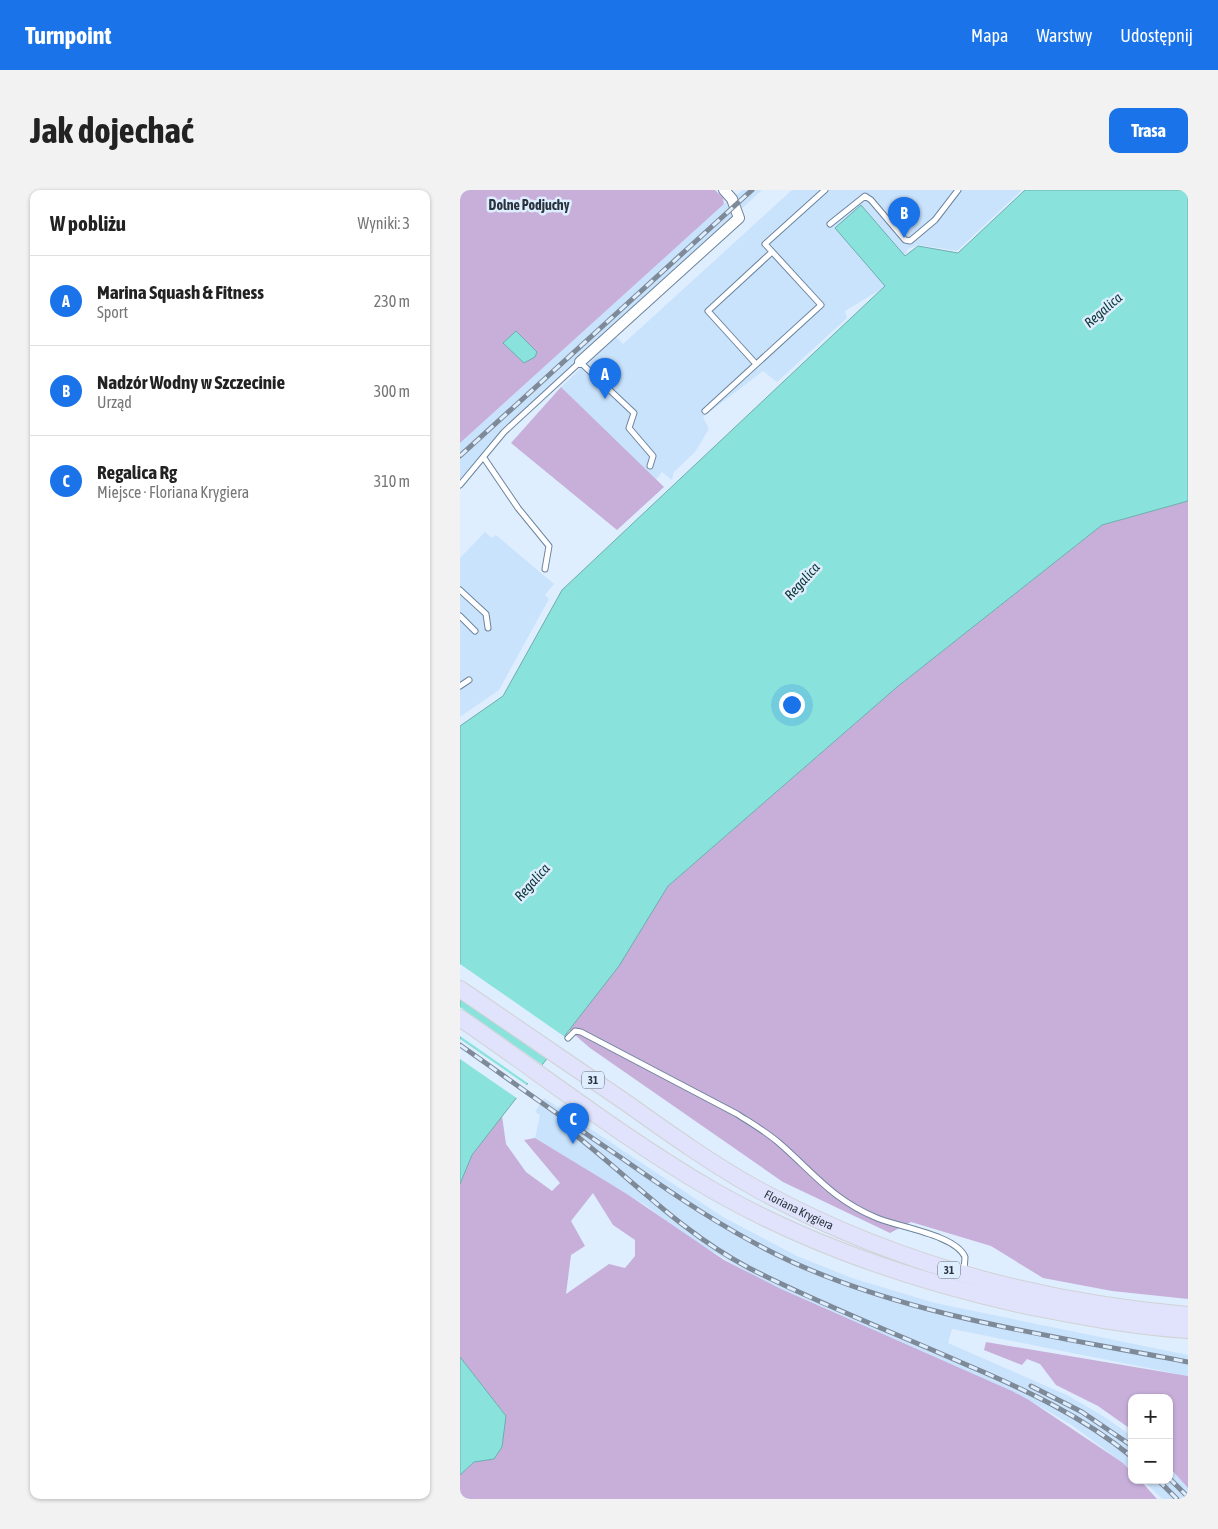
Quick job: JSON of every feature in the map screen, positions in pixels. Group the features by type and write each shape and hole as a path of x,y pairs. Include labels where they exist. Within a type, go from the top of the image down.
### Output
{"main road":[{"name":"Floriana Krygiera","path":"460,988 727,1171 793,1208 840,1230 889,1250 963,1274 1078,1300 1188,1314"},
{"name":"Floriana Krygiera","path":"460,1018 712,1190 786,1229 893,1272 974,1294 1117,1323 1188,1330"}],"street":[{"path":"580,362 739,218 732,199 724,190"}],"lane":[{"path":"705,411 821,305 765,244 825,190"},
{"path":"830,224 862,197 867,196 905,240 910,241 935,220 958,190"},
{"path":"756,364 708,311 772,252"},
{"path":"460,485 504,432 580,362 634,413 629,428 653,456 650,466"},
{"path":"484,458 518,508 549,546 545,569"},
{"path":"460,590 486,614 488,628"},
{"path":"460,616 475,631"},
{"path":"460,686 469,680"},
{"path":"568,1038 575,1031 581,1032 737,1114 779,1142 821,1184 865,1213 956,1244 965,1258 963,1274"}],"shaded area":[{"path":"460,190 715,190 723,198 724,204 460,443"},
{"path":"743,190 762,190 506,427 460,481 460,443 724,204"},
{"path":"792,190 1022,190 957,251 919,245 908,249 888,285 845,311 847,318 777,382 763,371 703,417 709,429 695,452 674,472 672,480 662,472 656,480 561,387 615,336 623,344"},
{"path":"561,387 664,487 617,530 511,443"},
{"path":"1188,501 1188,1299 1112,1291 1043,1278 991,1246 911,1222 890,1233 783,1182 590,1048 568,1029 614,971 668,886 897,687 1102,525"},
{"path":"485,532 492,538 496,535 554,584 545,595 549,599 499,690 460,717 460,558"},
{"path":"544,1098 723,1217 797,1256 852,1278 935,1303 1188,1355 1188,1376 952,1329 948,1343 1067,1395 1128,1433 1128,1467 1073,1426 1029,1400 764,1282 691,1239 645,1205 535,1138 540,1115 535,1112"},
{"path":"502,1116 506,1144 526,1172 552,1191 560,1183 524,1140 535,1138 627,1194 724,1260 781,1289 1029,1400 1123,1463 1128,1468 1128,1484 1144,1484 1157,1499 460,1499 460,1475 474,1462 506,1416 460,1357 460,1184 472,1155","holes":["593,1193 613,1225 635,1240 635,1256 625,1268 609,1264 566,1294 571,1255 585,1246 571,1221"]},
{"path":"986,1342 1188,1376 1188,1488 1173,1471 1173,1394 1128,1394 1128,1427 1098,1406 1056,1385 1040,1364 1027,1359 1022,1365 984,1350"},
{"path":"1173,1472 1188,1487 1188,1499 1162,1499 1147,1484 1173,1484"}],"water":[{"name":"Regalica","path":"1025,190 1188,190 1188,501 1102,525 897,687 668,886 619,966 472,1155 460,1184 460,726 503,696 562,590 885,286 835,228 861,205 905,256 918,246 958,253"},
{"path":"516,331 537,352 535,357 524,363 503,343"},
{"path":"460,1357 506,1416 502,1447 494,1459 474,1462 460,1475"}],"pier":[{"path":"460,964 565,1037 548,1060 460,999"},
{"path":"460,1007 544,1066 529,1084 460,1036"},
{"path":"460,1039 528,1086 518,1099 460,1059"}],"railway":[{"path":"460,456 752,190"},
{"path":"460,1045 684,1201 726,1227 792,1262 887,1298 937,1311 1037,1334 1188,1362"},
{"path":"569,1130 677,1220 749,1268 802,1294 1032,1394 1073,1416 1128,1454"},
{"path":"1031,1386 1082,1412 1128,1443"},
{"path":"1173,1482 1188,1497"},
{"path":"1162,1484 1177,1499"}],"place":[{"name":"Nadzór Wodny w Szczecinie","path":"904,238"},
{"name":"Marina Squash & Fitness","path":"605,399"},
{"name":"Regalica Rg","path":"573,1144"}],"district":[{"name":"Dolne Podjuchy","path":"529,205"}]}
